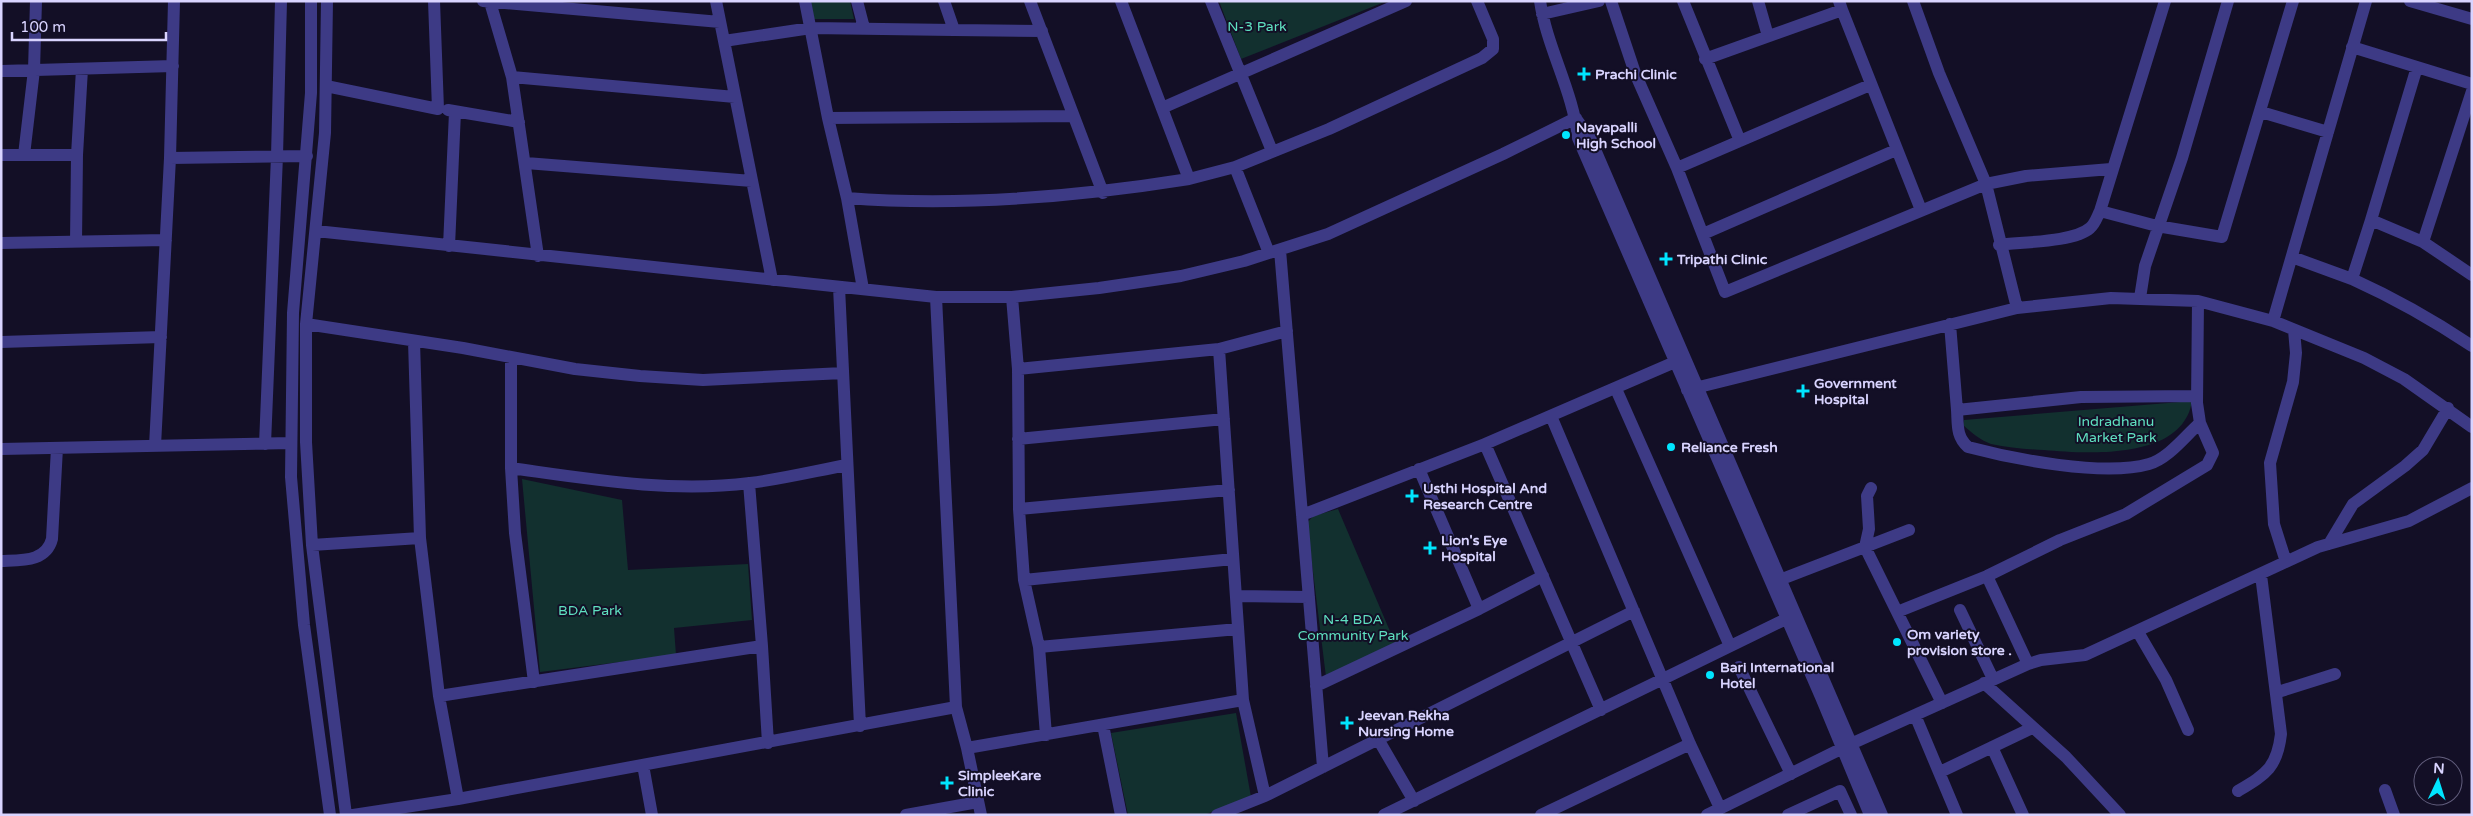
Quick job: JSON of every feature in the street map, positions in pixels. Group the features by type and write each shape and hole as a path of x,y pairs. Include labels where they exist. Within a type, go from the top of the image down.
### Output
{"street":[{"path":"24,155 34,70 36,1"},
{"path":"155,446 170,158 174,1"},
{"path":"265,444 277,156 281,1"},
{"path":"311,1 311,93 304,200 293,313 291,477 304,625 330,815"},
{"path":"327,1 326,133 306,324 306,442 312,545 346,815"},
{"path":"434,1 438,109"},
{"path":"483,1 619,8 720,22"},
{"path":"716,1 772,280"},
{"path":"805,1 812,28 828,118 847,198 863,289"},
{"path":"857,1 864,28"},
{"path":"944,1 954,30"},
{"path":"1030,1 1103,193"},
{"path":"1121,1 1189,179"},
{"path":"1211,1 1272,151"},
{"path":"1162,108 1240,76 1406,1"},
{"path":"847,198 893,202 969,201 1103,193 1189,179 1235,167 1337,125 1482,58 1492,49 1493,39 1477,1"},
{"path":"1599,1 1541,7 1550,46 1576,118 1578,138 1675,362 1692,388 1782,579 1848,746 1870,815"},
{"path":"1611,1 1635,73 1677,168 1725,292 1986,184 2026,176 2111,169"},
{"path":"1683,1 1740,141"},
{"path":"1758,1 1768,36"},
{"path":"1913,1 1938,73 1986,184 1999,244 2017,308"},
{"path":"1999,244 2078,235 2090,228 2100,211 2111,169 2165,1"},
{"path":"2140,298 2145,266 2157,226 2182,158 2228,1"},
{"path":"2100,211 2157,226 2222,237 2293,1"},
{"path":"2273,321 2366,1"},
{"path":"2410,1 2472,19"},
{"path":"490,2 512,77 538,256"},
{"path":"1705,59 1768,36 1840,6 1921,210"},
{"path":"724,41 812,28 1042,31"},
{"path":"2352,47 2472,84"},
{"path":"1,72 172,66"},
{"path":"2352,279 2417,67"},
{"path":"76,242 77,156 82,69"},
{"path":"512,77 735,97"},
{"path":"1677,168 1870,85"},
{"path":"326,86 438,109 519,122"},
{"path":"2423,242 2472,90"},
{"path":"449,246 455,112"},
{"path":"2261,112 2328,132"},
{"path":"828,118 1074,116"},
{"path":"316,231 936,297 1012,297 1181,276 1275,251 1328,234 1576,118"},
{"path":"1576,118 1590,138 1786,619 1882,815"},
{"path":"1703,234 1896,150"},
{"path":"1,155 77,156"},
{"path":"170,158 307,156"},
{"path":"526,163 752,181"},
{"path":"1235,167 1275,251 1287,331 1323,767"},
{"path":"304,200 318,202"},
{"path":"2371,220 2423,242 2472,275"},
{"path":"1,243 166,240"},
{"path":"2292,257 2352,279 2394,298 2436,322 2472,346"},
{"path":"839,287 860,726"},
{"path":"936,297 956,707 968,748 981,815"},
{"path":"1012,297 1018,369 1018,439 1024,580 1039,647 1046,735"},
{"path":"1692,388 2017,308 2111,298 2140,298 2198,301 2273,321 2364,358 2404,379 2448,408 2472,427"},
{"path":"1897,612 1987,576 2060,540 2126,514 2207,465 2213,453 2200,423 2197,396 2198,301"},
{"path":"306,324 574,369 703,380 843,373"},
{"path":"1950,324 1958,432 1961,441 1968,447 2054,464 2096,467 2150,464 2164,456 2200,423"},
{"path":"2286,562 2274,524 2270,469 2274,447 2293,382 2296,353 2294,330"},
{"path":"1018,369 1219,349 1287,331"},
{"path":"1,342 161,337"},
{"path":"414,341 420,538 440,696 458,799"},
{"path":"1219,349 1242,700 1266,796"},
{"path":"511,359 511,468 516,542 534,682"},
{"path":"1302,515 1485,444 1675,362"},
{"path":"1616,389 1730,646"},
{"path":"1957,410 2081,397 2197,396"},
{"path":"2329,544 2353,504 2406,466 2423,450 2448,408"},
{"path":"1551,416 1690,744 1720,808"},
{"path":"1018,439 1224,419"},
{"path":"1,449 291,443"},
{"path":"1485,444 1601,710"},
{"path":"1,561 37,558 49,548 52,539 57,448"},
{"path":"511,468 601,481 653,485 750,483 847,465"},
{"path":"1419,469 1479,609"},
{"path":"750,483 768,743"},
{"path":"1871,488 1867,496 1869,529 1865,547 1942,703"},
{"path":"1707,815 1848,746 2028,664 2041,660 2085,656 2286,562 2329,544 2409,521 2472,488"},
{"path":"1020,509 1229,490"},
{"path":"1782,579 1909,530"},
{"path":"312,545 420,538"},
{"path":"1024,580 1233,559"},
{"path":"2238,791 2264,775 2272,767 2279,751 2282,734 2278,692 2261,575"},
{"path":"1316,686 1479,609 1543,576"},
{"path":"1987,576 2028,664"},
{"path":"1236,596 1309,597"},
{"path":"1960,610 1989,682 2032,728 2088,778 2120,815"},
{"path":"1217,815 1266,796 1634,611"},
{"path":"1384,815 1786,619"},
{"path":"1039,647 1238,629"},
{"path":"2138,632 2166,680 2188,730"},
{"path":"440,696 762,646"},
{"path":"1739,667 1791,774"},
{"path":"2278,692 2335,674"},
{"path":"968,748 1242,700"},
{"path":"353,815 458,799 956,707"},
{"path":"1916,715 1957,815"},
{"path":"1103,724 1121,815"},
{"path":"1940,772 2032,728"},
{"path":"1378,739 1414,800"},
{"path":"1541,815 1690,744"},
{"path":"1992,747 2023,815"},
{"path":"643,765 652,815"},
{"path":"2385,790 2394,815"},
{"path":"327,793 342,791"},
{"path":"1788,815 1840,791 1851,815"},
{"path":"906,815 978,802"}],"green space":[{"path":"810,1 850,1 854,19 814,19"},
{"name":"N-3 Park","path":"1219,1 1387,1 1241,59"},
{"name":"Indradhanu Market Park","path":"2192,401 2185,420 2171,434 2153,443 2132,449 2108,452 2018,448 1991,444 1963,425 1964,420"},
{"name":"BDA Park","path":"522,479 622,500 628,570 748,564 752,620 674,628 676,655 540,672"},
{"name":"N-4 BDA Community Park","path":"1338,509 1395,643 1326,677 1307,523 1313,516"},
{"path":"1236,713 1251,797 1204,815 1128,815 1111,733"}],"place":[{"name":"Prachi Clinic","path":"1584,74"},
{"name":"Nayapalli High School","path":"1566,135"},
{"name":"Tripathi Clinic","path":"1666,259"},
{"name":"Government Hospital","path":"1803,391"},
{"name":"Reliance Fresh","path":"1671,447"},
{"name":"Usthi Hospital And Research Centre","path":"1412,496"},
{"name":"Lion's Eye Hospital","path":"1430,548"},
{"name":"Om variety provision store .","path":"1897,642"},
{"name":"Bari International Hotel","path":"1710,675"},
{"name":"Jeevan Rekha Nursing Home","path":"1347,723"},
{"name":"SimpleeKare Clinic","path":"947,783"}]}
